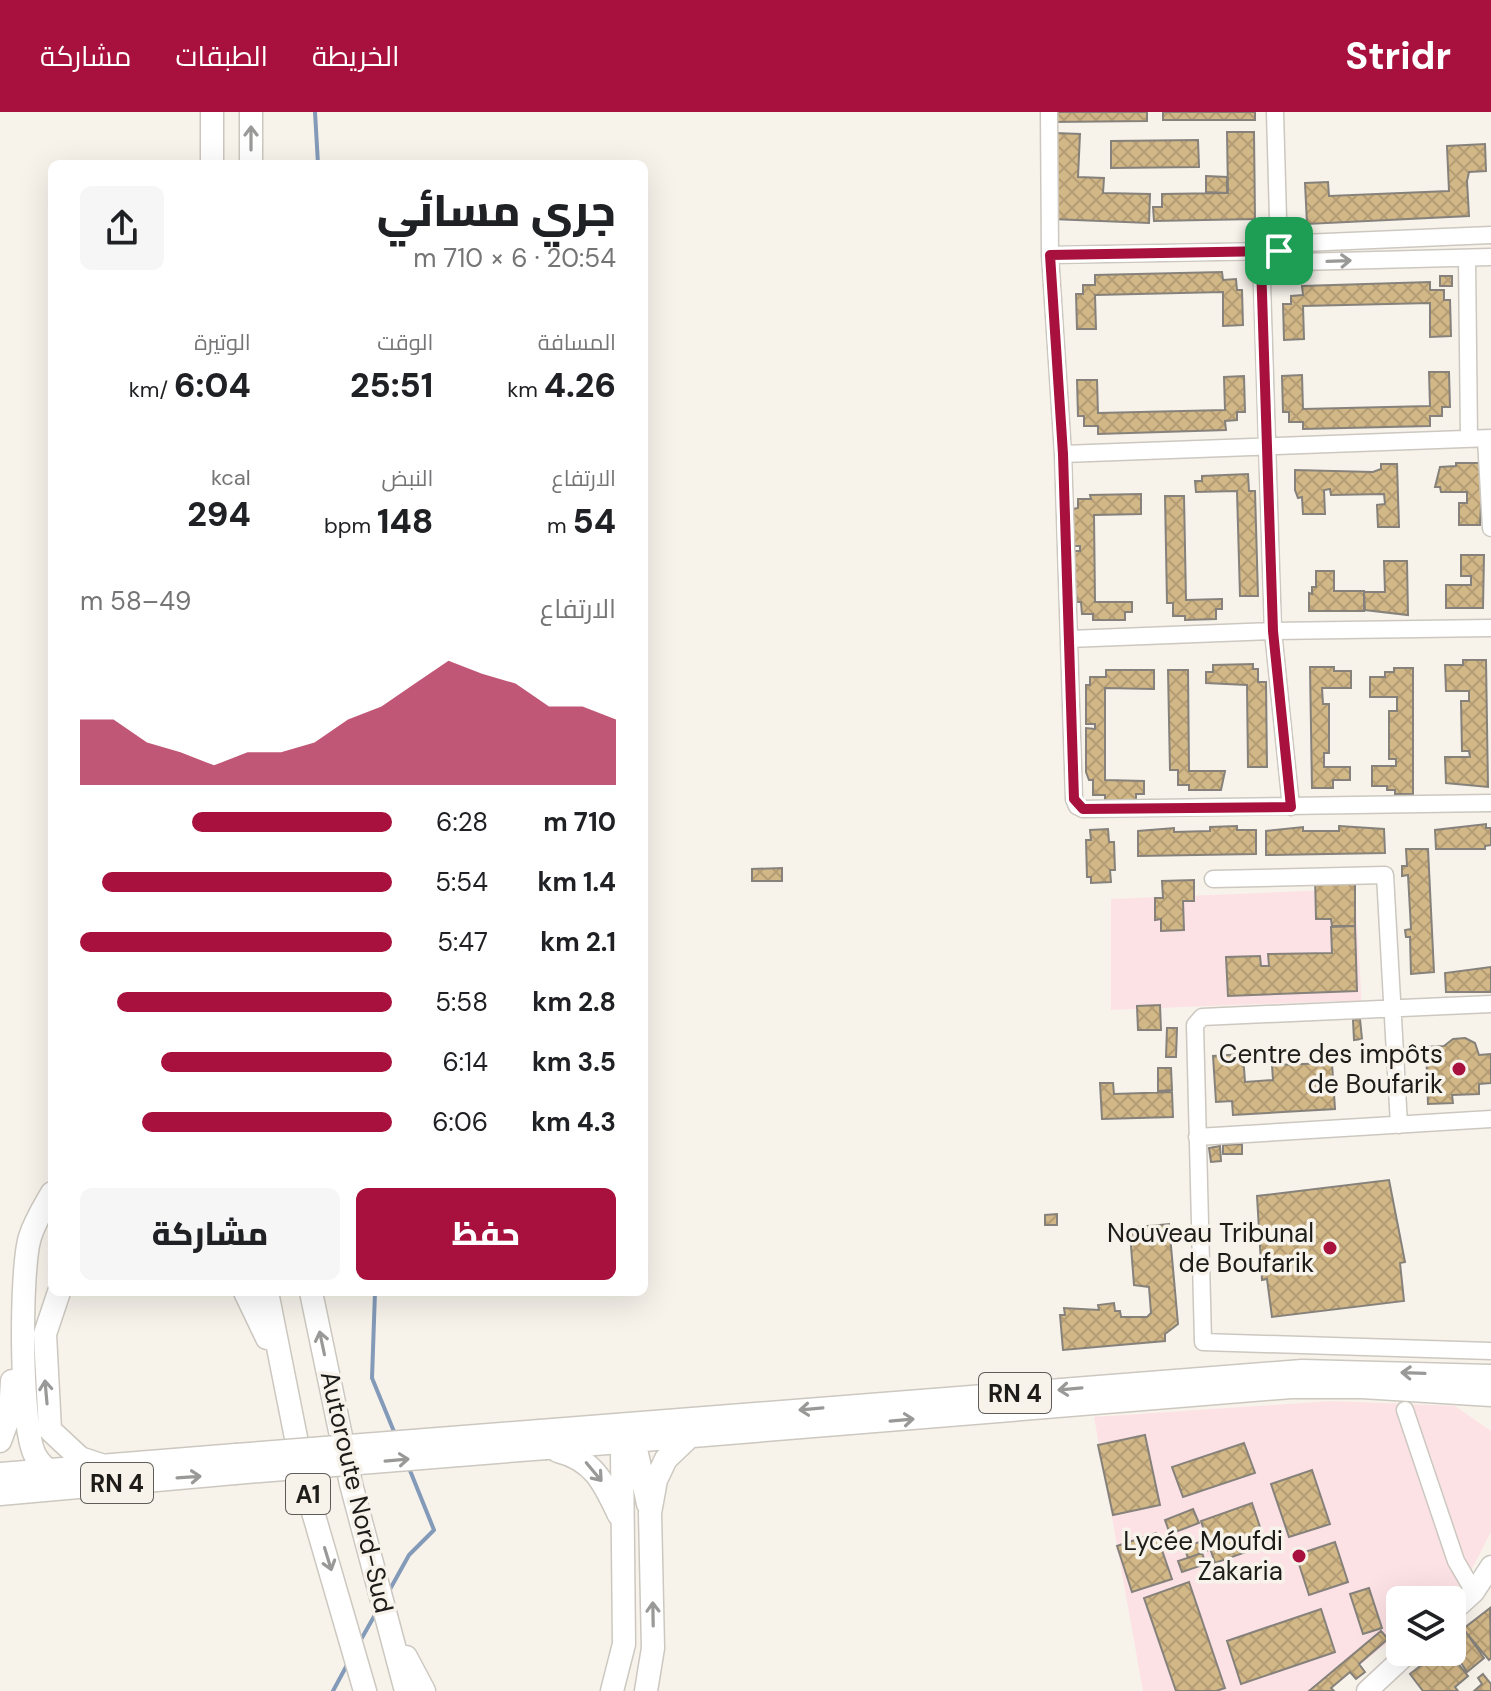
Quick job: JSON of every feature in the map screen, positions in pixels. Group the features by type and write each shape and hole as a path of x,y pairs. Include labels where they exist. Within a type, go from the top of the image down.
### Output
{"highway":[{"path":"212,112 212,160"},
{"path":"251,112 251,160"},
{"path":"0,1441 10,1414 12,1395 13,1296 29,1239 48,1201"},
{"path":"29,1239 25,1288 26,1423 34,1454 44,1469 79,1486"},
{"path":"24,1490 44,1469 51,1454 45,1334 58,1296"},
{"path":"247,1296 279,1367"},
{"name":"Autoroute Nord-Sud","path":"268,1296 279,1367 306,1488 365,1691"},
{"name":"Autoroute Nord-Sud","path":"312,1296 351,1484 406,1691"},
{"name":"RN 4","path":"543,1440 606,1426 1287,1372 1491,1376"},
{"name":"RN 4","path":"0,1494 236,1464 543,1440 688,1438 1291,1387 1491,1395"},
{"path":"1449,1392 1491,1409"},
{"path":"612,1691 624,1644 626,1567 622,1454 629,1440 664,1421"},
{"path":"606,1426 629,1440 636,1449 650,1513 653,1648 646,1691"},
{"path":"50,1430 80,1458 106,1466"},
{"path":"650,1513 656,1480 666,1459 688,1438"},
{"path":"543,1440 580,1457 600,1475 622,1521"},
{"name":"RN 4","path":"0,1474 106,1466 236,1464"},
{"path":"389,1626 424,1691"}],"main road":[{"path":"1474,1592 1491,1566"},
{"path":"1466,1599 1491,1579"},
{"path":"1367,1691 1394,1666"}],"street":[{"path":"1049,112 1050,255 1063,454 1074,799 1077,806 1083,809 1491,803"},
{"path":"1275,112 1279,253"},
{"path":"1050,255 1261,258 1279,253 1491,235"},
{"path":"1279,253 1491,257"},
{"path":"1261,258 1273,631 1291,807"},
{"path":"1467,258 1491,528"},
{"path":"1063,454 1482,439"},
{"path":"1069,639 1273,631 1491,628"},
{"path":"1213,879 1385,875 1399,1125"},
{"path":"1491,1004 1197,1019 1203,1342 1491,1351"},
{"path":"1197,1137 1491,1119"},
{"path":"1405,1410 1456,1561 1474,1592"}],"shaded area":[{"path":"1355,889 1362,1007 1346,1007 1336,1001 1111,1010 1111,899"},
{"name":"Lycée Moufdi Zakaria","path":"1332,1401 1455,1406 1491,1431 1491,1532 1466,1580 1458,1586 1386,1586 1386,1644 1328,1691 1143,1691 1094,1417"}],"building":[{"path":"1052,112 1147,112 1147,121 1052,122"},
{"path":"1163,112 1255,112 1255,120 1163,120"},
{"path":"1227,132 1254,132 1255,219 1154,221 1153,207 1162,207 1162,194 1228,193"},
{"path":"1055,133 1080,134 1078,177 1104,178 1103,193 1150,194 1149,223 1052,219"},
{"path":"1198,140 1199,167 1111,168 1111,141"},
{"path":"1485,144 1486,171 1469,172 1467,181 1469,216 1307,224 1305,183 1328,182 1329,196 1449,191 1447,146"},
{"path":"1206,176 1227,177 1227,193 1206,192"},
{"path":"1222,272 1223,280 1236,279 1237,290 1242,290 1243,325 1223,326 1223,292 1095,295 1096,329 1077,329 1076,294 1083,294 1083,285 1095,285 1095,275"},
{"path":"1440,276 1452,276 1452,286 1440,286"},
{"path":"1430,282 1430,290 1444,290 1444,300 1450,300 1451,336 1430,337 1430,303 1303,306 1304,339 1284,340 1283,304 1291,304 1291,296 1303,295 1302,286"},
{"path":"1429,372 1449,372 1450,407 1442,407 1442,416 1430,416 1430,426 1303,429 1303,422 1289,422 1289,412 1283,412 1282,376 1302,375 1303,409 1430,406"},
{"path":"1244,376 1245,412 1237,412 1237,420 1225,421 1226,430 1098,434 1098,426 1084,426 1084,416 1078,416 1077,380 1097,380 1098,413 1225,410 1224,377"},
{"path":"1456,463 1483,463 1480,525 1459,525 1459,503 1467,503 1467,492 1441,492 1440,487 1435,487 1440,467 1456,466"},
{"path":"1381,464 1397,464 1399,527 1378,527 1377,505 1385,504 1384,494 1331,495 1330,489 1324,490 1325,514 1303,514 1302,497 1298,498 1295,490 1295,470 1373,472 1381,469"},
{"path":"1248,474 1249,491 1255,491 1258,596 1240,596 1237,491 1196,492 1195,481 1202,481 1202,476"},
{"path":"1141,494 1141,514 1094,515 1095,602 1132,602 1132,612 1125,612 1125,620 1093,620 1093,614 1082,614 1081,602 1077,602 1076,593 1073,593 1073,551 1080,551 1080,546 1072,546 1072,509 1078,508 1078,499 1091,499 1090,495"},
{"path":"1165,496 1184,496 1186,600 1222,599 1222,609 1216,609 1216,619 1185,620 1185,616 1173,616 1173,603 1167,603"},
{"path":"1461,555 1484,555 1483,608 1446,608 1446,585 1471,585 1471,576 1461,576"},
{"path":"1384,561 1407,561 1408,615 1365,610 1364,592 1385,592"},
{"path":"1316,571 1334,571 1334,591 1364,591 1364,611 1309,611 1309,593 1312,594 1312,587 1316,587"},
{"path":"1463,660 1486,660 1488,787 1446,783 1445,757 1470,757 1469,751 1462,751 1461,701 1469,701 1469,691 1446,691 1445,665 1463,665"},
{"path":"1253,664 1253,669 1258,669 1258,682 1266,682 1267,767 1248,767 1247,685 1206,683 1206,672 1213,672 1213,665"},
{"path":"1310,667 1351,671 1351,688 1322,688 1323,704 1329,704 1329,753 1324,753 1324,767 1350,767 1350,780 1333,780 1333,788 1312,788"},
{"path":"1394,668 1413,668 1413,794 1395,794 1395,790 1387,790 1387,786 1372,786 1372,766 1396,766 1396,759 1389,759 1389,711 1397,711 1397,697 1370,697 1370,677 1385,677 1385,672 1394,672"},
{"path":"1106,670 1154,670 1154,689 1105,688 1105,780 1144,781 1144,794 1136,794 1136,800 1105,800 1105,795 1093,795 1093,780 1089,780 1086,772 1086,728 1095,729 1095,724 1086,724 1086,685 1090,685 1090,677 1106,677"},
{"path":"1168,670 1188,670 1189,771 1225,771 1221,790 1189,790 1189,785 1178,785 1178,770 1170,770"},
{"path":"1486,824 1486,828 1491,828 1491,845 1485,846 1485,849 1436,849 1435,830"},
{"path":"1237,826 1237,830 1256,830 1256,854 1138,856 1138,831 1174,828 1174,832 1210,831 1210,827"},
{"path":"1339,826 1384,829 1385,853 1266,855 1266,831 1303,827 1303,831 1339,831"},
{"path":"1108,829 1109,842 1114,842 1115,870 1110,870 1111,882 1091,883 1091,877 1087,877 1086,840 1091,840 1090,830"},
{"path":"1406,849 1428,849 1434,972 1411,974 1410,937 1406,937 1405,930 1411,929 1408,875 1402,876 1402,866 1407,866"},
{"path":"782,868 782,881 752,881 752,869"},
{"path":"1355,875 1355,926 1332,926 1331,919 1316,919 1315,876"},
{"path":"1194,880 1194,901 1183,901 1184,930 1161,931 1161,919 1155,920 1155,898 1163,898 1162,881"},
{"path":"1355,926 1357,991 1228,996 1226,957 1260,956 1261,966 1269,966 1268,954 1332,953 1331,927"},
{"path":"1491,967 1491,992 1446,992 1445,973"},
{"path":"1160,1005 1161,1030 1138,1030 1137,1006"},
{"path":"1360,1019 1362,1039 1354,1040 1353,1020"},
{"path":"1167,1028 1177,1028 1176,1057 1166,1057"},
{"name":"Centre des impôts de Boufarik","path":"1465,1038 1475,1043 1479,1055 1491,1054 1491,1083 1479,1084 1479,1094 1452,1095 1453,1103 1428,1104 1426,1047 1444,1046 1453,1039"},
{"path":"1243,1054 1245,1082 1273,1080 1272,1065 1332,1063 1335,1109 1233,1115 1232,1101 1216,1102 1213,1056"},
{"path":"1158,1068 1171,1068 1172,1090 1158,1091"},
{"path":"1100,1083 1113,1083 1114,1094 1172,1092 1173,1117 1102,1119"},
{"path":"1242,1144 1242,1154 1223,1154 1223,1145"},
{"path":"1220,1146 1221,1161 1211,1162 1209,1148"},
{"name":"Nouveau Tribunal de Boufarik","path":"1389,1180 1405,1262 1400,1263 1404,1301 1272,1317 1267,1279 1262,1280 1257,1196"},
{"path":"1057,1214 1057,1225 1045,1225 1045,1215"},
{"path":"1169,1224 1178,1324 1165,1334 1165,1341 1063,1350 1060,1315 1065,1315 1064,1308 1099,1310 1098,1305 1114,1303 1115,1311 1120,1311 1121,1317 1147,1317 1151,1313 1149,1287 1134,1285 1130,1233 1138,1232 1138,1227"},
{"path":"1145,1435 1160,1505 1113,1515 1098,1445"},
{"path":"1244,1443 1255,1473 1183,1497 1172,1467"},
{"path":"1312,1470 1330,1524 1289,1537 1271,1484"},
{"path":"1252,1503 1266,1545 1215,1563 1201,1521"},
{"path":"1193,1509 1199,1523 1170,1534 1165,1520"},
{"path":"1156,1533 1172,1579 1132,1592 1117,1546"},
{"path":"1203,1541 1207,1551 1188,1558 1184,1547"},
{"path":"1335,1542 1348,1582 1309,1595 1296,1555"},
{"path":"1202,1553 1206,1564 1182,1572 1178,1561"},
{"path":"1189,1582 1225,1688 1216,1691 1176,1691 1144,1598"},
{"path":"1369,1588 1382,1628 1363,1634 1350,1594"},
{"path":"1490,1608 1489,1660 1466,1633 1466,1627"},
{"path":"1321,1609 1335,1652 1241,1684 1227,1641"},
{"path":"1381,1631 1386,1637 1386,1641 1359,1664 1365,1672 1356,1679 1350,1672 1331,1688 1334,1691 1309,1691"},
{"path":"1466,1632 1484,1658 1467,1672 1463,1666 1466,1666"},
{"path":"1420,1666 1460,1666 1468,1676 1455,1687 1458,1691 1423,1691 1410,1674"},
{"path":"1483,1674 1491,1684 1491,1691 1474,1691 1482,1684 1478,1678"}],"waterway":[{"path":"315,112 318,160"},
{"path":"375,1296 372,1378 395,1434"},
{"path":"389,1591 409,1555 434,1530 409,1468"},
{"path":"359,1643 376,1613"},
{"path":"333,1691 347,1665"}],"place":[{"name":"Centre des impôts de Boufarik","path":"1459,1069"},
{"name":"Nouveau Tribunal de Boufarik","path":"1330,1248"},
{"name":"Lycée Moufdi Zakaria","path":"1299,1556"}],"route":[{"path":"1279,251 1279,263 1261,263 1273,631 1291,807 1083,809 1077,806 1074,799 1063,454 1050,255 1279,251"}]}
